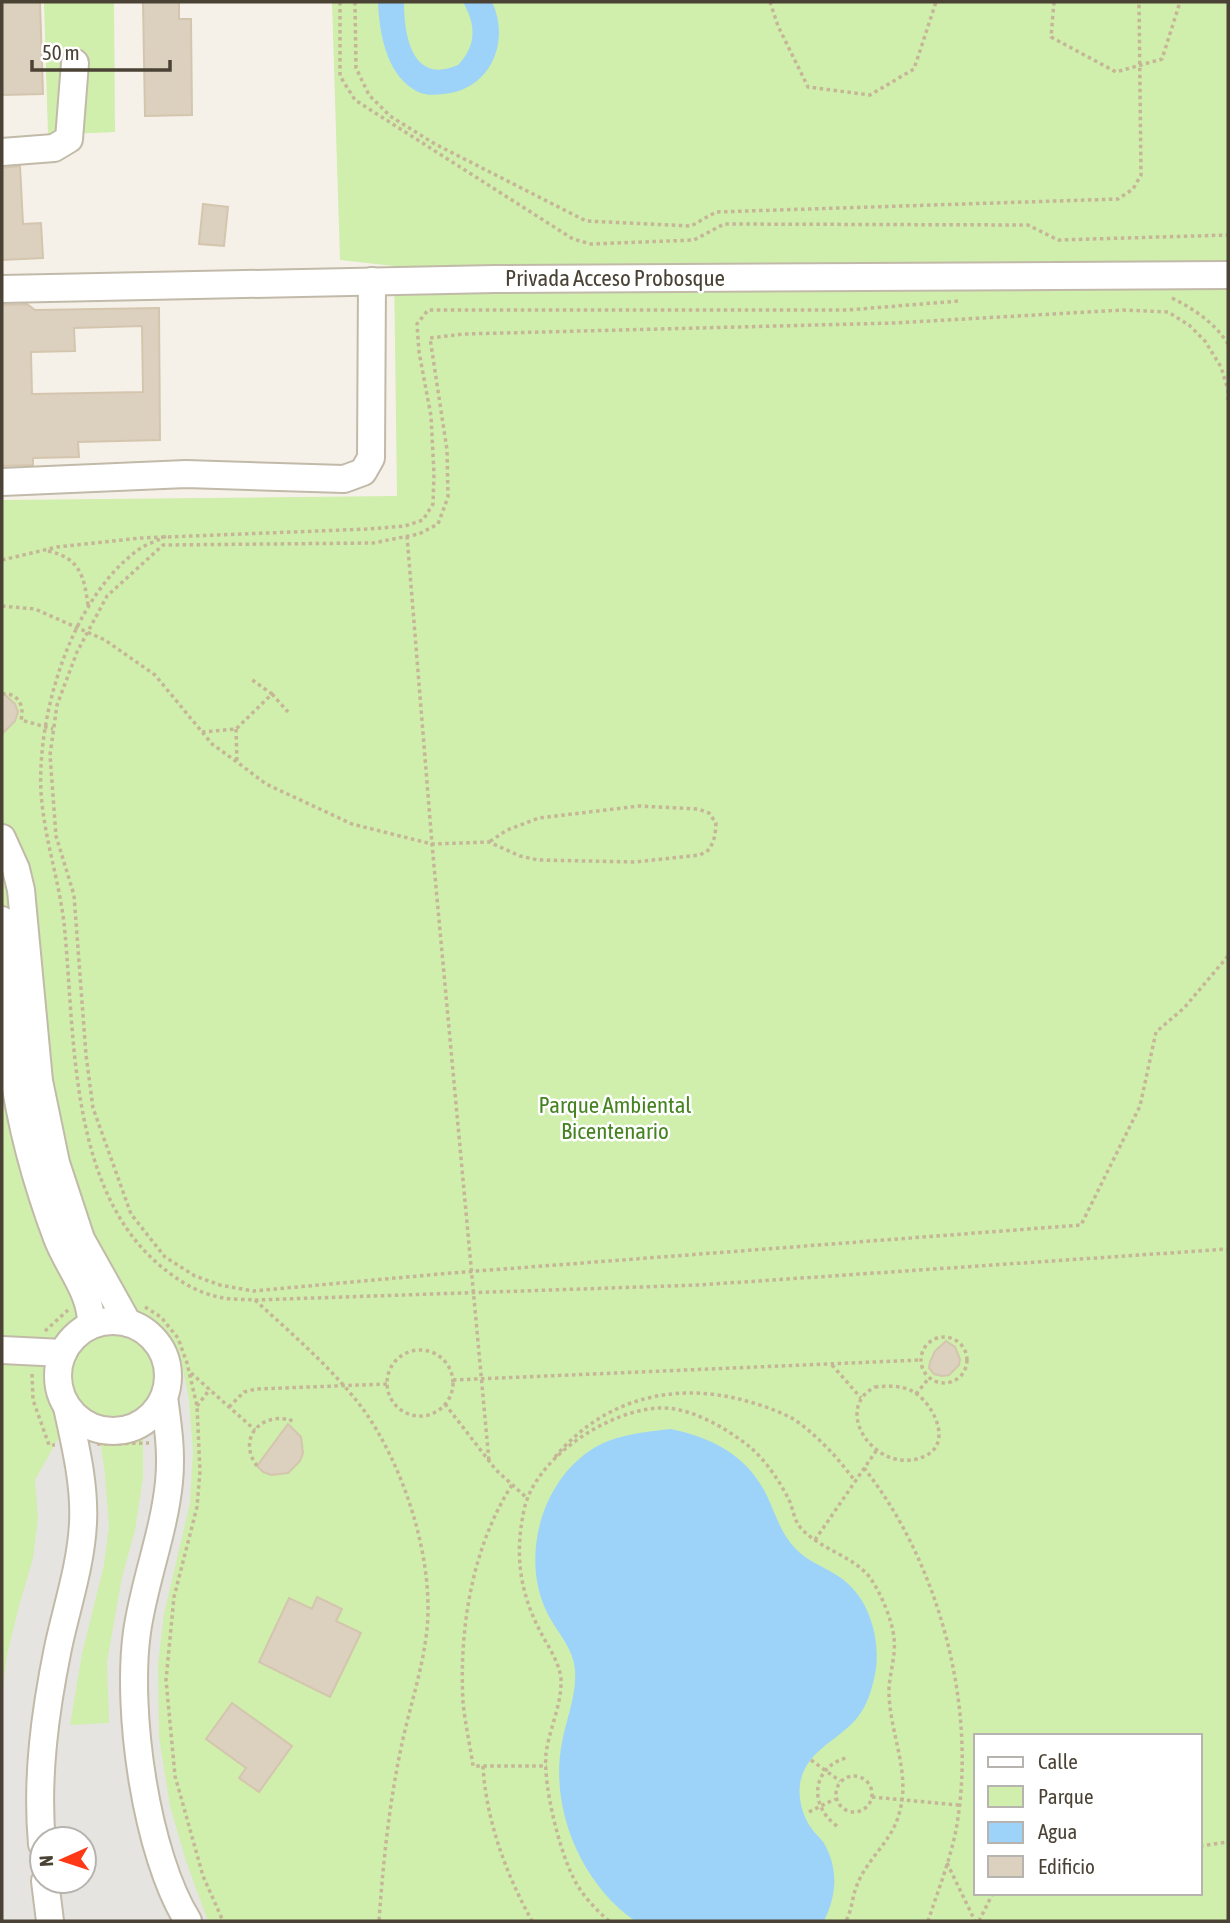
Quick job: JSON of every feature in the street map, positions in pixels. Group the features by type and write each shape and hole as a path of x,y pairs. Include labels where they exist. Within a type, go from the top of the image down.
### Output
{"lane":[{"path":"2,152 54,148 69,139 75,63"},
{"name":"Privada Acceso Probosque","path":"2,289 372,281 1228,275"},
{"path":"2,482 186,474 344,479 363,472 371,458 372,281"},
{"path":"2,838 16,869 23,902 39,1081 56,1163 81,1239 97,1308 63,1353 58,1371 60,1390 67,1406 75,1445 83,1521 80,1551 58,1648 43,1739 42,1825"},
{"path":"2,920 11,1052 25,1136 57,1239 97,1308 144,1331 158,1344 166,1361 168,1379 164,1397 155,1412 142,1423 126,1430 93,1428 78,1419 67,1406"},
{"path":"2,1350 63,1353"},
{"path":"164,1397 170,1443 169,1481 164,1517 137,1632 134,1706 138,1749 153,1829 179,1906 188,1921"},
{"path":"48,1895 51,1921"}],"path":[{"path":"340,2 340,76 355,100 573,239 592,244 694,240 724,225 1028,225 1058,240 1228,235"},
{"path":"355,2 356,68 369,95 390,116 435,144 586,221 691,226 716,212 1118,200 1133,189 1141,175 1139,2"},
{"path":"770,2 778,26 808,87 870,95 914,69 936,2"},
{"path":"1054,2 1051,37 1116,72 1162,59 1180,2"},
{"path":"1167,296 1185,304 1219,328 1228,344"},
{"path":"2,560 45,550 166,536 368,529 405,526 424,520 433,504 434,474 430,416 417,324 428,310 847,310 971,300"},
{"path":"1228,400 1221,367 1205,341 1189,325 1168,312 1123,310 894,323 464,334 430,338 447,450 448,497 438,524 419,534 373,543 163,545 107,596 77,652 57,705 50,755 56,836 74,895 86,1055 93,1108 131,1214 165,1257 195,1276 220,1286 253,1291 1081,1225 1140,1106 1156,1032 1184,1008 1228,957"},
{"path":"166,536 139,549 113,572 88,605 49,701 41,748 41,792 46,840 62,901 81,1108 90,1148 105,1191 122,1225 150,1258 173,1276 219,1298 256,1300 699,1285 1228,1249"},
{"path":"407,537 432,844 489,1461"},
{"path":"45,550 59,553 76,564 83,576 88,605"},
{"path":"2,606 35,609 105,640 155,675 212,744 267,784 352,824 432,844 489,842 520,856 538,860 635,862 700,856 710,849 716,823 709,813 698,809 639,806 539,818 506,830 489,842"},
{"path":"251,679 272,694 288,712"},
{"path":"2,694 10,693 17,697 22,706 21,720 53,729"},
{"path":"202,732 236,729 272,694"},
{"path":"236,729 237,762"},
{"path":"256,1300 323,1362 364,1410 400,1477 422,1554 428,1598 427,1629 401,1748 379,1921"},
{"path":"200,1442 49,1445 33,1401 31,1383 34,1352 44,1332 63,1313 139,1303 161,1317 178,1338 189,1371 197,1406 200,1442 197,1507 174,1597 166,1680 175,1776 204,1877 223,1921"},
{"path":"940,1337 956,1340 965,1352 967,1366 959,1379 945,1384 929,1378 920,1360 926,1345 940,1337"},
{"path":"424,1350 443,1359 453,1380 452,1390 445,1404 433,1414 422,1416 412,1415 394,1403 387,1384 394,1363 402,1355 424,1350"},
{"path":"453,1380 920,1360"},
{"path":"831,1364 861,1398"},
{"path":"189,1371 255,1430"},
{"path":"916,1394 929,1378"},
{"path":"229,1407 244,1392 256,1389 387,1384"},
{"path":"875,1387 900,1387 916,1394 936,1417 939,1430 932,1452 903,1461 876,1451 867,1444 859,1425 861,1398 865,1391 875,1387"},
{"path":"197,1406 209,1390"},
{"path":"609,1921 596,1910 573,1878 559,1841 549,1794 546,1755 561,1692 561,1675 523,1592 518,1550 524,1507 539,1476 569,1440 600,1417 631,1401 699,1392 760,1404 792,1419 819,1438 855,1482"},
{"path":"445,1404 489,1461 528,1499"},
{"path":"539,1476 566,1448 597,1427 629,1414 659,1408 688,1411 751,1448 789,1499 796,1522 809,1537 870,1577 884,1605 894,1638 889,1689 904,1777 900,1814 857,1884 846,1921"},
{"path":"257,1466 250,1454 249,1445 255,1430 271,1419 291,1420 288,1424"},
{"path":"815,1540 876,1451"},
{"path":"864,1468 895,1512 919,1559 953,1662 960,1721 962,1776 956,1831 928,1921"},
{"path":"512,1485 486,1535 465,1619 463,1704 473,1766 547,1766"},
{"path":"837,1826 828,1820 820,1807 817,1791 825,1771 837,1760 846,1758"},
{"path":"811,1760 840,1781"},
{"path":"483,1766 484,1788 494,1834 533,1921"},
{"path":"850,1776 862,1777 870,1785 872,1797 866,1807 855,1812 843,1808 836,1798 836,1792 840,1781 850,1776"},
{"path":"872,1797 958,1805"},
{"path":"809,1812 836,1798"},
{"path":"1202,1846 1228,1843"},
{"path":"946,1862 977,1921"},
{"path":"977,1921 992,1895"}],"green space":[{"path":"44,2 114,2 115,132 48,135"},
{"name":"Parque Ambiental Bicentenario","path":"332,2 1228,2 1228,1921 2,1921 2,500 397,496 394,266 340,260"}],"shaded area":[{"path":"181,1360 189,1399 193,1451 190,1503 164,1614 158,1665 159,1737 170,1806 208,1921 2,1921 2,1696 7,1655 33,1558 38,1519 35,1480 59,1437 100,1440 109,1527 104,1565 82,1654 70,1725 109,1723 107,1662 122,1577 135,1530 143,1478 143,1432 171,1361"}],"water":[{"path":"378,2 404,2 406,29 414,54 421,63 430,68 442,69 458,65 469,50 472,27 463,2 492,2 499,33 492,61 474,84 460,91 432,95 417,91 404,82 390,62 382,38"},
{"path":"671,1429 715,1444 728,1451 750,1470 767,1496 789,1541 804,1556 848,1584 870,1617 877,1656 872,1689 867,1701 857,1718 808,1763 800,1784 804,1814 825,1845 834,1874 831,1903 824,1921 635,1921 616,1906 586,1867 574,1845 566,1821 559,1772 561,1748 574,1690 575,1670 571,1653 545,1608 538,1587 535,1564 541,1519 561,1478 594,1448 622,1437"}],"building":[{"path":"2,2 40,2 43,94 2,95"},
{"path":"143,2 179,2 179,19 191,19 192,115 145,116"},
{"path":"20,166 23,224 41,223 43,258 2,260 2,168"},
{"path":"203,204 228,207 224,246 199,244"},
{"path":"27,304 35,310 159,308 160,440 78,442 79,457 33,458 33,465 2,466 2,305","holes":["142,326 143,392 32,394 31,352 75,351 74,328"]},
{"path":"2,692 15,704 18,712 15,721 2,734"},
{"path":"946,1341 955,1347 960,1359 959,1365 949,1375 942,1376 934,1374 929,1368 935,1351"},
{"path":"288,1424 301,1437 303,1453 300,1461 288,1473 271,1475 263,1472 257,1466"},
{"path":"317,1597 342,1609 336,1621 361,1633 330,1697 259,1662 289,1598 312,1609"},
{"path":"232,1703 292,1746 259,1792 239,1778 246,1768 206,1739"}]}
